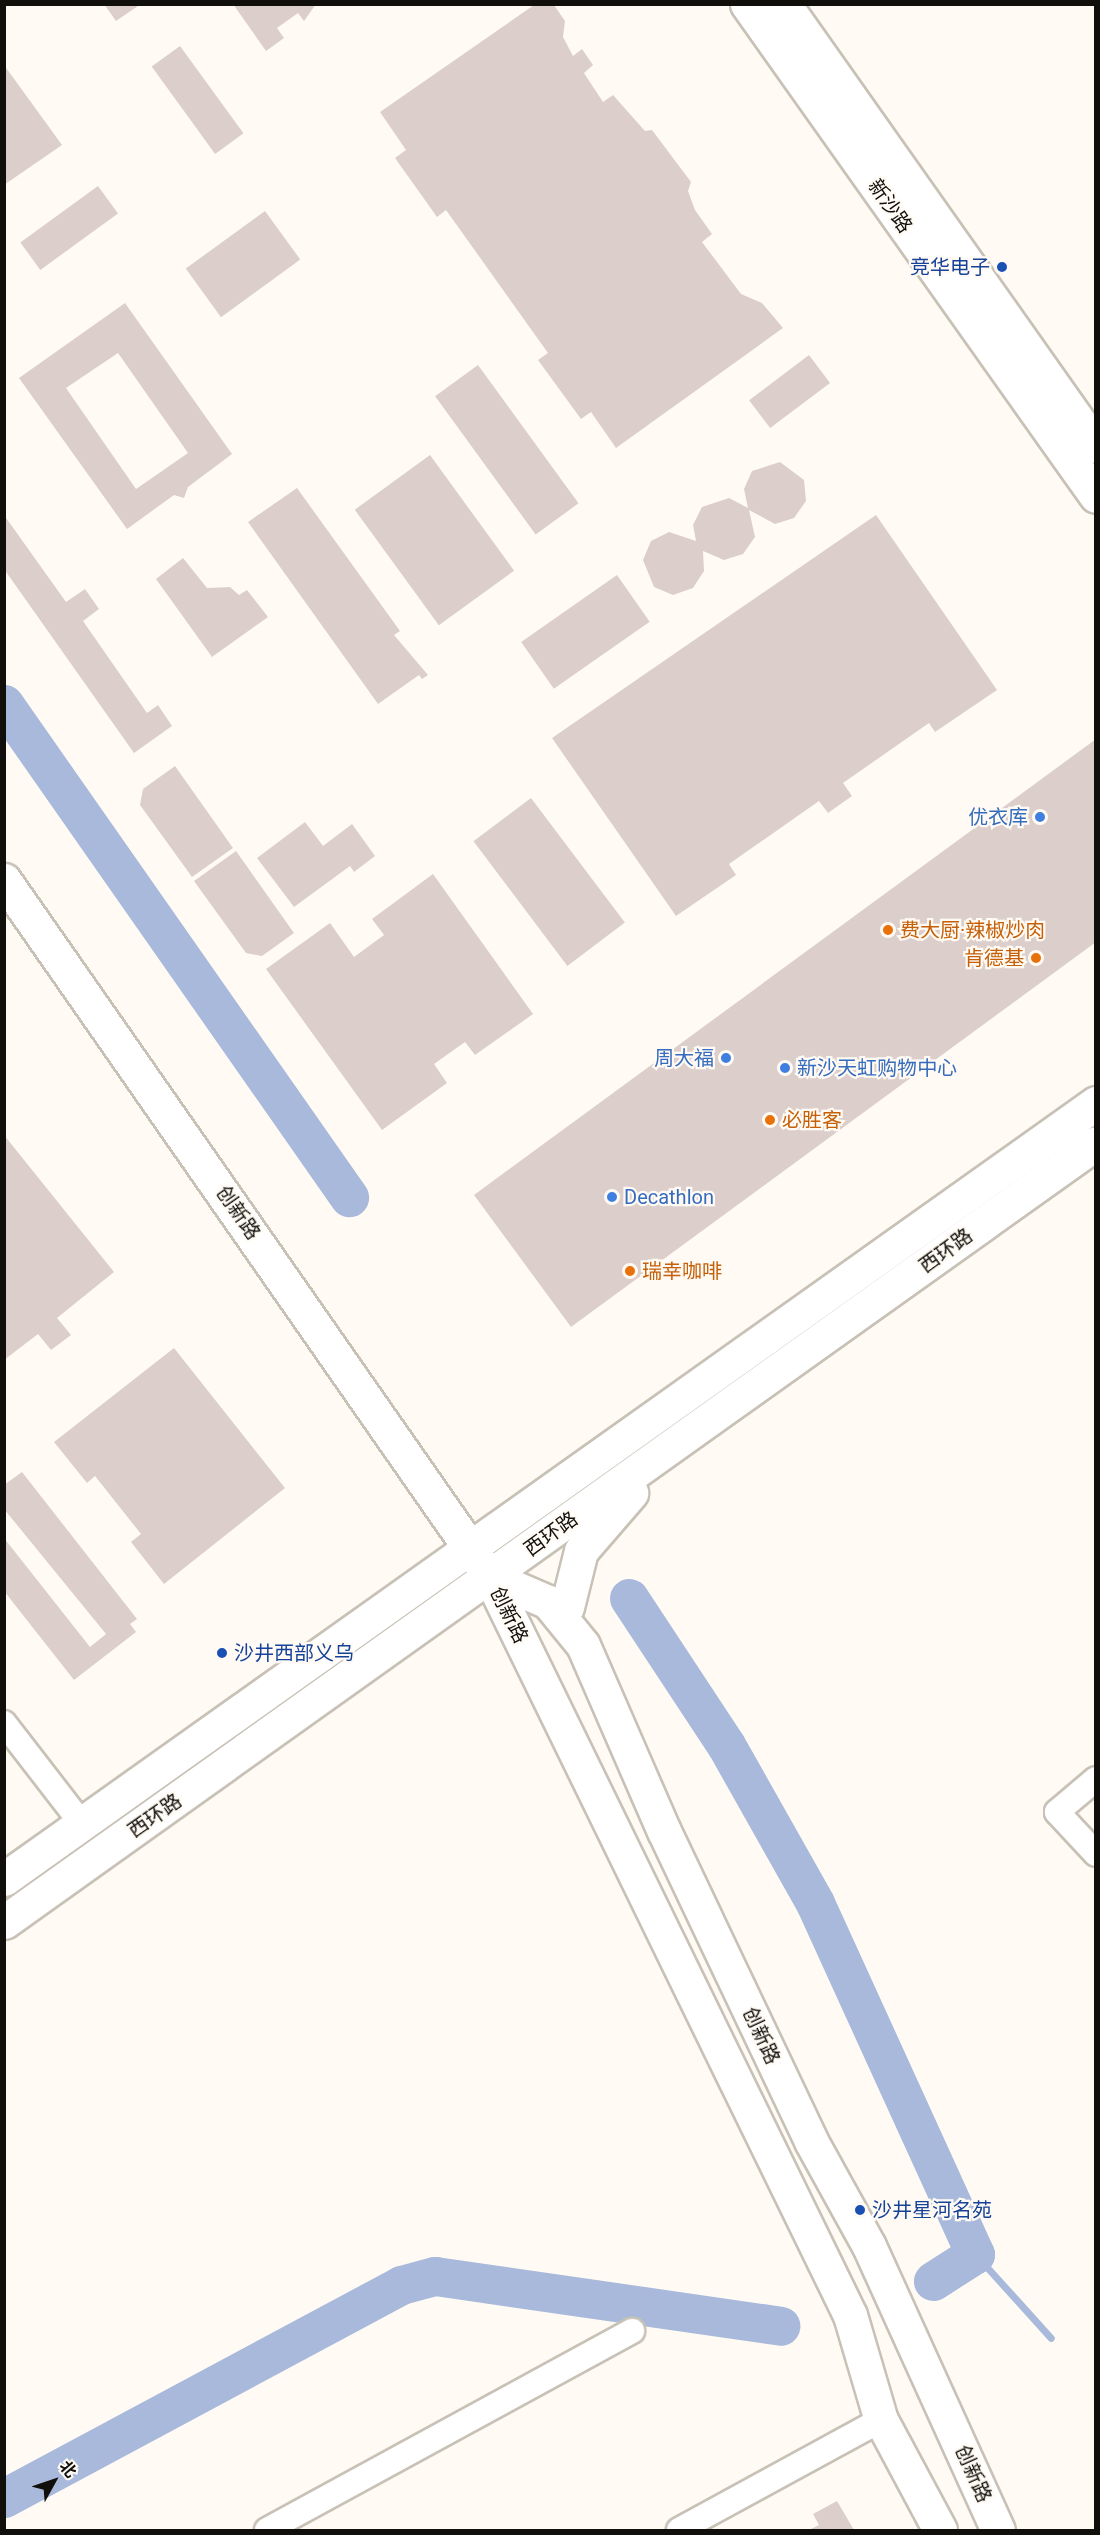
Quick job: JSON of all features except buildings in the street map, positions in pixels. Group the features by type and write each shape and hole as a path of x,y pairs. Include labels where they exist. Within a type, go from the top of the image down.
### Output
{"main road":[{"name":"新沙路","path":"747,4 1095,496"},
{"name":"新沙路","path":"783,4 1095,446"},
{"name":"创新路","path":"4,879 471,1545 490,1577 850,2315 881,2420 940,2530"},
{"name":"西环路","path":"4,1879 1095,1103"},
{"name":"西环路","path":"4,1922 1095,1143"},
{"path":"567,1607 581,1551 631,1497 632,1475"},
{"name":"创新路","path":"490,1577 548,1602 583,1645 674,1852 810,2140 869,2246 998,2530"}],"street":[{"path":"4,1723 82,1824"},
{"path":"1095,1779 1057,1812 1095,1854"},
{"path":"267,2530 632,2331"},
{"path":"679,2530 881,2420"}],"waterway":[{"path":"4,704 349,1197"},
{"path":"629,1598 726,1745 815,1903 975,2254 933,2281"},
{"path":"975,2254 1051,2338"},
{"path":"4,2498 401,2285 435,2276 780,2326"}],"place":[{"name":"竞华电子","path":"1002,267"},
{"name":"优衣库","path":"1040,817"},
{"name":"费大厨·辣椒炒肉","path":"888,930"},
{"name":"肯德基","path":"1036,958"},
{"name":"周大福","path":"726,1058"},
{"name":"新沙天虹购物中心","path":"785,1068"},
{"name":"必胜客","path":"770,1120"},
{"name":"Decathlon","path":"612,1197"},
{"name":"瑞幸咖啡","path":"630,1271"},
{"name":"沙井西部义乌","path":"222,1653"},
{"name":"沙井星河名苑","path":"860,2210"}]}
